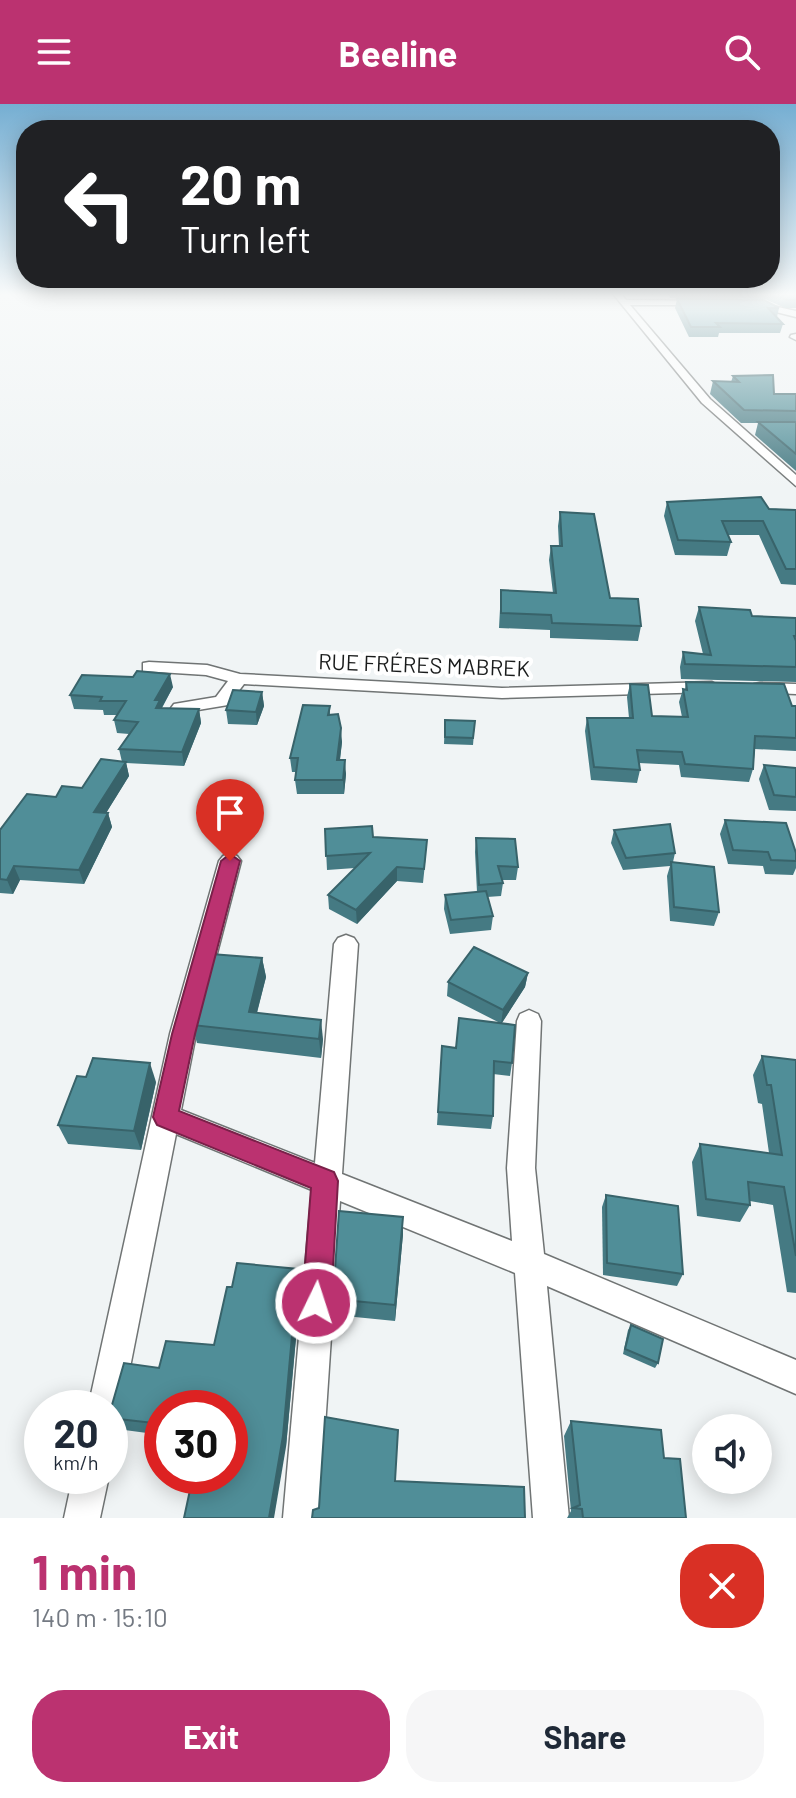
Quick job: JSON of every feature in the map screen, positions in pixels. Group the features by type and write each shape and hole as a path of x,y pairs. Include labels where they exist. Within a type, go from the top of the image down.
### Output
{"street":[{"path":"675,361 734,429 796,482"},
{"path":"734,429 766,429"},
{"name":"RUE FRÉRES MABREK","path":"149,667 207,670 239,679 502,693 672,687 796,689"},
{"path":"180,708 222,701 239,679"},
{"path":"109,1390 183,1034 230,861"},
{"path":"301,1518 325,1181 346,944"},
{"path":"529,1021 521,1168 551,1518"},
{"path":"166,1117 531,1264 796,1377"},
{"path":"82,1518 87,1494"}],"building":[{"path":"773,375 774,394 796,394 796,411 744,410 713,381 739,382 733,376"},
{"path":"758,422 796,422 796,454"},
{"path":"761,497 769,509 796,510 796,569 786,569 763,521 722,521 731,542 678,540 667,502"},
{"path":"560,512 594,514 610,598 638,599 641,626 552,623 551,615 501,613 501,590 556,593 551,546 562,546"},
{"path":"699,607 750,610 752,616 796,618 796,667 685,664 683,652 711,655"},
{"path":"137,671 170,674 155,700 160,700 156,708 199,709 182,752 119,749 138,722 114,720 126,701 100,701 102,697 70,695 82,675 133,677"},
{"path":"686,682 784,684 792,706 796,706 796,738 755,736 753,769 685,764 682,752 637,750 640,770 594,767 587,718 633,718 630,684 648,685 652,716 688,717 683,689 687,690"},
{"path":"233,690 262,692 256,712 226,710"},
{"path":"303,705 330,706 328,715 338,714 341,728 337,760 345,760 343,780 295,780 298,758 290,758"},
{"path":"445,720 475,721 473,738 445,737"},
{"path":"101,759 126,762 94,812 108,813 79,870 14,866 7,880 0,879 0,830 27,794 56,797 62,786 82,788"},
{"path":"764,765 796,768 796,797 774,795"},
{"path":"725,820 786,823 796,861 771,860 768,852 733,850"},
{"path":"670,824 675,853 626,858 614,830"},
{"path":"372,826 373,837 427,840 424,869 397,867 356,910 328,895 370,853 326,856 325,829"},
{"path":"476,838 515,839 518,867 498,866 503,883 479,885"},
{"path":"671,862 714,867 719,912 674,907"},
{"path":"486,891 493,916 451,920 445,895"},
{"path":"474,947 528,973 503,1010 448,982"},
{"path":"211,954 262,958 249,1012 321,1020 319,1039 192,1025"},
{"path":"459,1018 515,1025 512,1063 494,1061 493,1116 438,1112 442,1046 456,1048"},
{"path":"762,1056 796,1060 796,1256 784,1187 748,1182 750,1205 706,1199 700,1144 782,1155 771,1085 767,1085"},
{"path":"93,1058 150,1063 134,1131 58,1125 77,1076 86,1077"},
{"path":"606,1195 678,1206 683,1274 607,1263"},
{"path":"339,1211 403,1217 395,1305 333,1299"},
{"path":"237,1263 298,1269 283,1436 269,1518 184,1518 189,1494 248,1494 248,1390 144,1390 144,1422 128,1420 128,1390 116,1390 124,1363 159,1368 166,1341 214,1345 227,1287 232,1287"},
{"path":"631,1325 663,1339 658,1363 625,1349"},
{"path":"325,1417 398,1430 395,1481 524,1487 525,1518 312,1518 313,1510 319,1508"},
{"path":"571,1421 661,1430 664,1458 680,1459 686,1518 583,1518 582,1509 573,1508 580,1505"}],"route":[{"path":"230,861 183,1034 166,1117 325,1181 316,1303"}]}
